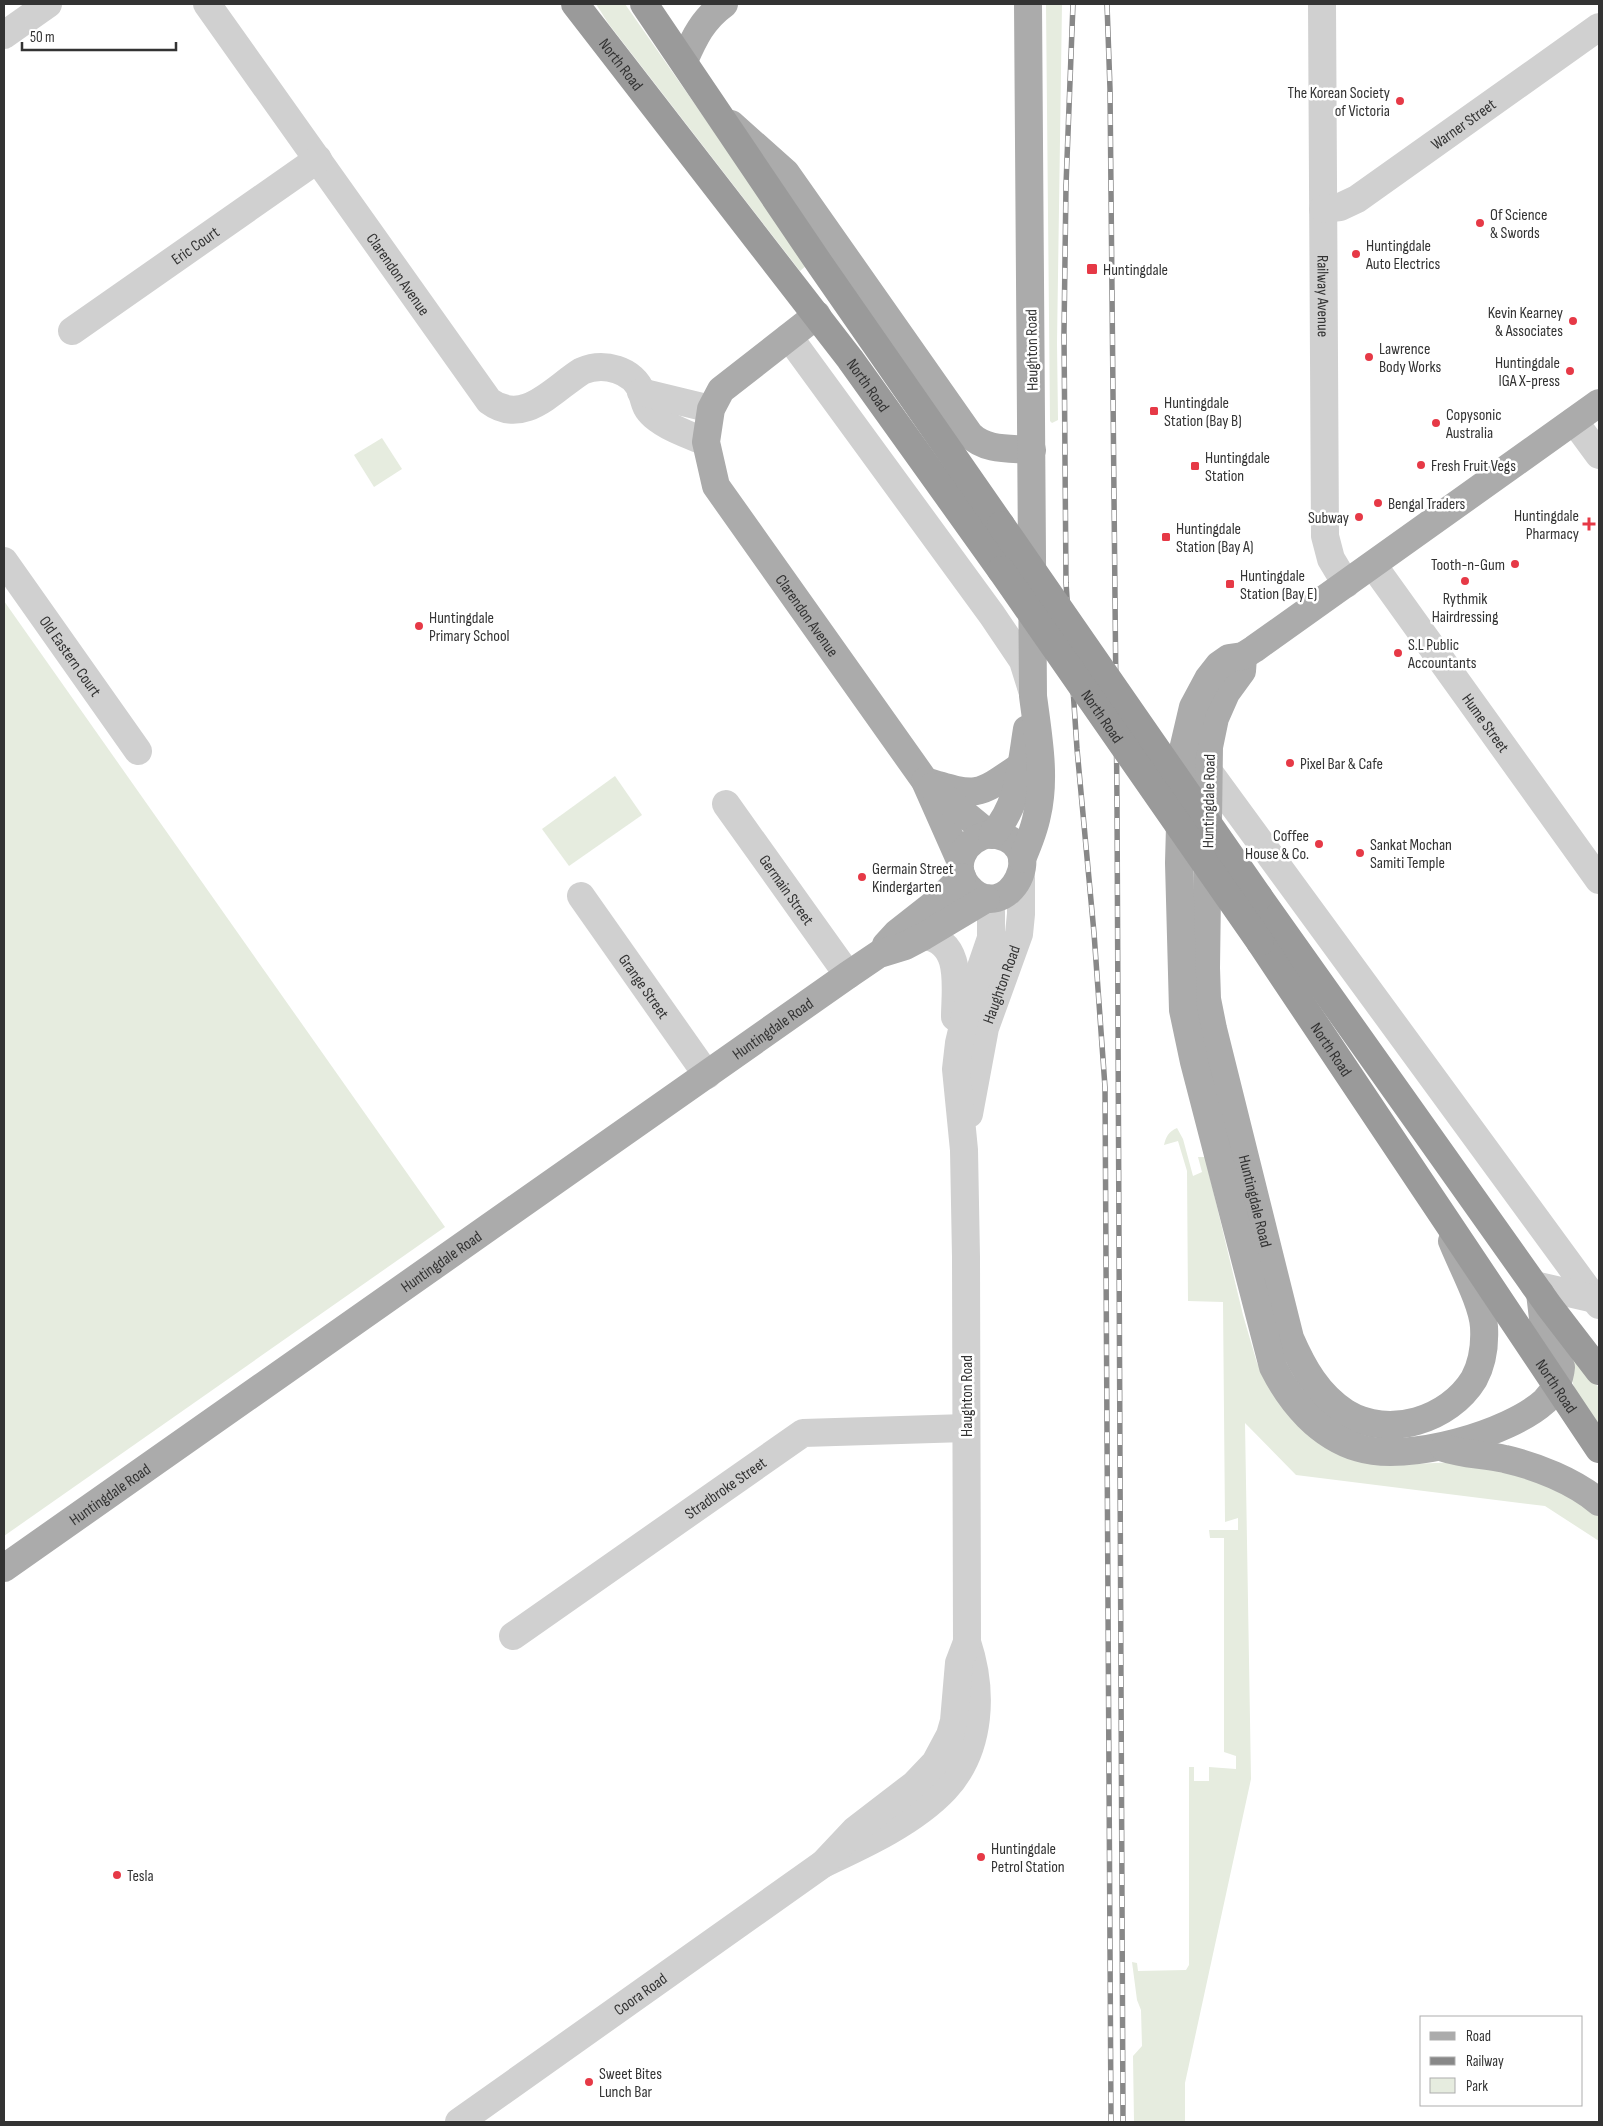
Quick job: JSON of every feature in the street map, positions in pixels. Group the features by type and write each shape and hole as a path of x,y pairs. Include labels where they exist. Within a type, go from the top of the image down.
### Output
{"highway":[{"name":"North Road","path":"575,4 642,93 817,315 1001,570 1260,942 1599,1449"},
{"name":"North Road","path":"644,4 819,263 1259,897 1537,1289 1599,1371"}],"main road":[{"path":"684,61 695,35 704,22 724,4"},
{"name":"Haughton Road","path":"1021,869 1038,814 1041,784 1040,754 1033,696 1028,4"},
{"path":"717,112 786,173 970,435 980,444 987,446 1032,450"},
{"name":"Clarendon Avenue","path":"817,315 721,390 711,409 706,442 716,486 925,781 961,868"},
{"name":"Huntingdale Road","path":"1556,1386 1545,1401 1515,1420 1440,1447 1406,1452 1388,1452 1359,1448 1318,1426 1299,1409 1283,1386 1273,1367 1194,1062 1183,1010 1179,863 1182,754 1193,707 1208,679 1219,665 1229,658 1243,656 1599,403"},
{"name":"Huntingdale Road","path":"1243,656 1242,671 1226,693 1215,718 1209,747 1206,968 1208,999 1213,1029 1290,1338 1303,1366 1320,1391 1336,1405 1355,1417 1387,1424 1408,1423 1428,1418 1444,1409 1458,1397 1478,1370 1484,1344 1483,1317 1440,1212"},
{"name":"Haughton Road","path":"990,835 1007,816 1016,793 1033,696"},
{"path":"925,781 957,791 976,792 994,785 1022,765"},
{"name":"Clarendon Avenue","path":"925,781 990,835"},
{"path":"990,835 1009,840 1017,848 1021,869 1015,887 1006,894 987,898 976,894 968,887 961,868 966,847 974,839 990,835"},
{"name":"Huntingdale Road","path":"4,1568 520,1204 879,954 897,933 939,900 961,868"},
{"name":"Huntingdale Road","path":"879,954 905,946 987,898"},
{"path":"1537,1289 1545,1335 1561,1367 1556,1386"},
{"path":"1440,1447 1455,1452 1490,1456 1517,1462 1567,1482 1586,1492 1599,1502"}],"street":[{"path":"4,34 48,4"},
{"name":"Clarendon Avenue","path":"207,4 482,393 497,407 506,410 523,410 540,401 582,371 605,367 623,372 633,381 641,392 645,407 655,417 667,425 706,442"},
{"name":"Railway Avenue","path":"1322,4 1324,536 1331,559 1346,584"},
{"name":"Warner Street","path":"1323,209 1340,207 1357,199 1599,27"},
{"name":"Eric Court","path":"72,331 318,159"},
{"path":"789,337 992,615 1025,665 1033,696"},
{"path":"641,392 711,409"},
{"path":"1574,421 1599,455"},
{"name":"Old Eastern Court","path":"4,561 138,750"},
{"name":"Hume Street","path":"1373,565 1599,880"},
{"path":"1209,772 1597,1302"},
{"name":"Germain Street","path":"726,804 848,975"},
{"name":"Haughton Road","path":"964,1150 985,1028 1019,934 1021,869"},
{"name":"Grange Street","path":"581,896 707,1075"},
{"name":"Haughton Road","path":"944,1771 954,1721 959,1663 967,1642 964,1150 956,1082 956,1058 968,1005 991,938 992,912 987,898"},
{"path":"924,936 933,938 943,944 955,964 956,1058"},
{"path":"1537,1289 1597,1302"},
{"name":"Stradbroke Street","path":"514,1636 803,1433 966,1428"},
{"name":"Coora Road","path":"459,2122 823,1864 856,1830 915,1784 944,1771"}],"green space":[{"path":"596,4 625,4 807,265 800,271 608,23"},
{"path":"1046,4 1062,4 1057,343 1058,420 1052,423 1050,421"},
{"path":"382,438 402,469 374,487 354,455"},
{"path":"4,601 445,1227 4,1536"},
{"path":"615,776 642,815 569,866 542,829"},
{"path":"1177,1128 1183,1139 1193,1176 1202,1172 1198,1157 1205,1157 1243,1315 1257,1363 1277,1398 1410,1464 1462,1462 1510,1470 1577,1499 1599,1516 1599,1541 1545,1506 1296,1475 1245,1423 1251,1779 1185,2083 1185,2122 1134,2122 1133,2056 1142,2046 1141,2010 1137,2000 1132,1962 1137,1963 1138,1971 1186,1970 1189,1965 1189,1767 1194,1767 1194,1781 1209,1781 1209,1767 1236,1769 1236,1756 1224,1752 1224,1538 1210,1538 1209,1530 1238,1530 1238,1518 1225,1522 1223,1302 1188,1301 1187,1171 1178,1141 1164,1145 1171,1131"},
{"path":"1557,1338 1599,1388 1599,1429 1579,1401"}],"railway":[{"path":"1073,4 1066,185 1064,333 1066,583 1077,749 1094,933 1105,1087 1111,2122"},
{"path":"1107,4 1110,89 1117,801 1123,2122"}],"place":[{"name":"The Korean Society of Victoria","path":"1400,101"},
{"name":"Of Science & Swords","path":"1480,223"},
{"name":"Huntingdale Auto Electrics","path":"1356,254"},
{"name":"Huntingdale","path":"1092,269"},
{"name":"Kevin Kearney & Associates","path":"1573,321"},
{"name":"Lawrence Body Works","path":"1369,357"},
{"name":"Huntingdale IGA X-press","path":"1570,371"},
{"name":"Huntingdale Station (Bay B)","path":"1154,411"},
{"name":"Copysonic Australia","path":"1436,423"},
{"name":"Fresh Fruit Vegs","path":"1421,465"},
{"name":"Huntingdale Station","path":"1195,466"},
{"name":"Bengal Traders","path":"1378,503"},
{"name":"Subway","path":"1359,517"},
{"name":"Huntingdale Pharmacy","path":"1589,524"},
{"name":"Huntingdale Station (Bay A)","path":"1166,537"},
{"name":"Tooth-n-Gum","path":"1515,564"},
{"name":"Rythmik Hairdressing","path":"1465,581"},
{"name":"Huntingdale Station (Bay E)","path":"1230,584"},
{"name":"Huntingdale Primary School","path":"419,626"},
{"name":"S.L Public Accountants","path":"1398,653"},
{"name":"Pixel Bar & Cafe","path":"1290,763"},
{"name":"Coffee House & Co.","path":"1319,844"},
{"name":"Sankat Mochan Samiti Temple","path":"1360,853"},
{"name":"Germain Street Kindergarten","path":"862,877"},
{"name":"Huntingdale Petrol Station","path":"981,1857"},
{"name":"Tesla","path":"117,1875"},
{"name":"Sweet Bites Lunch Bar","path":"589,2082"}]}
